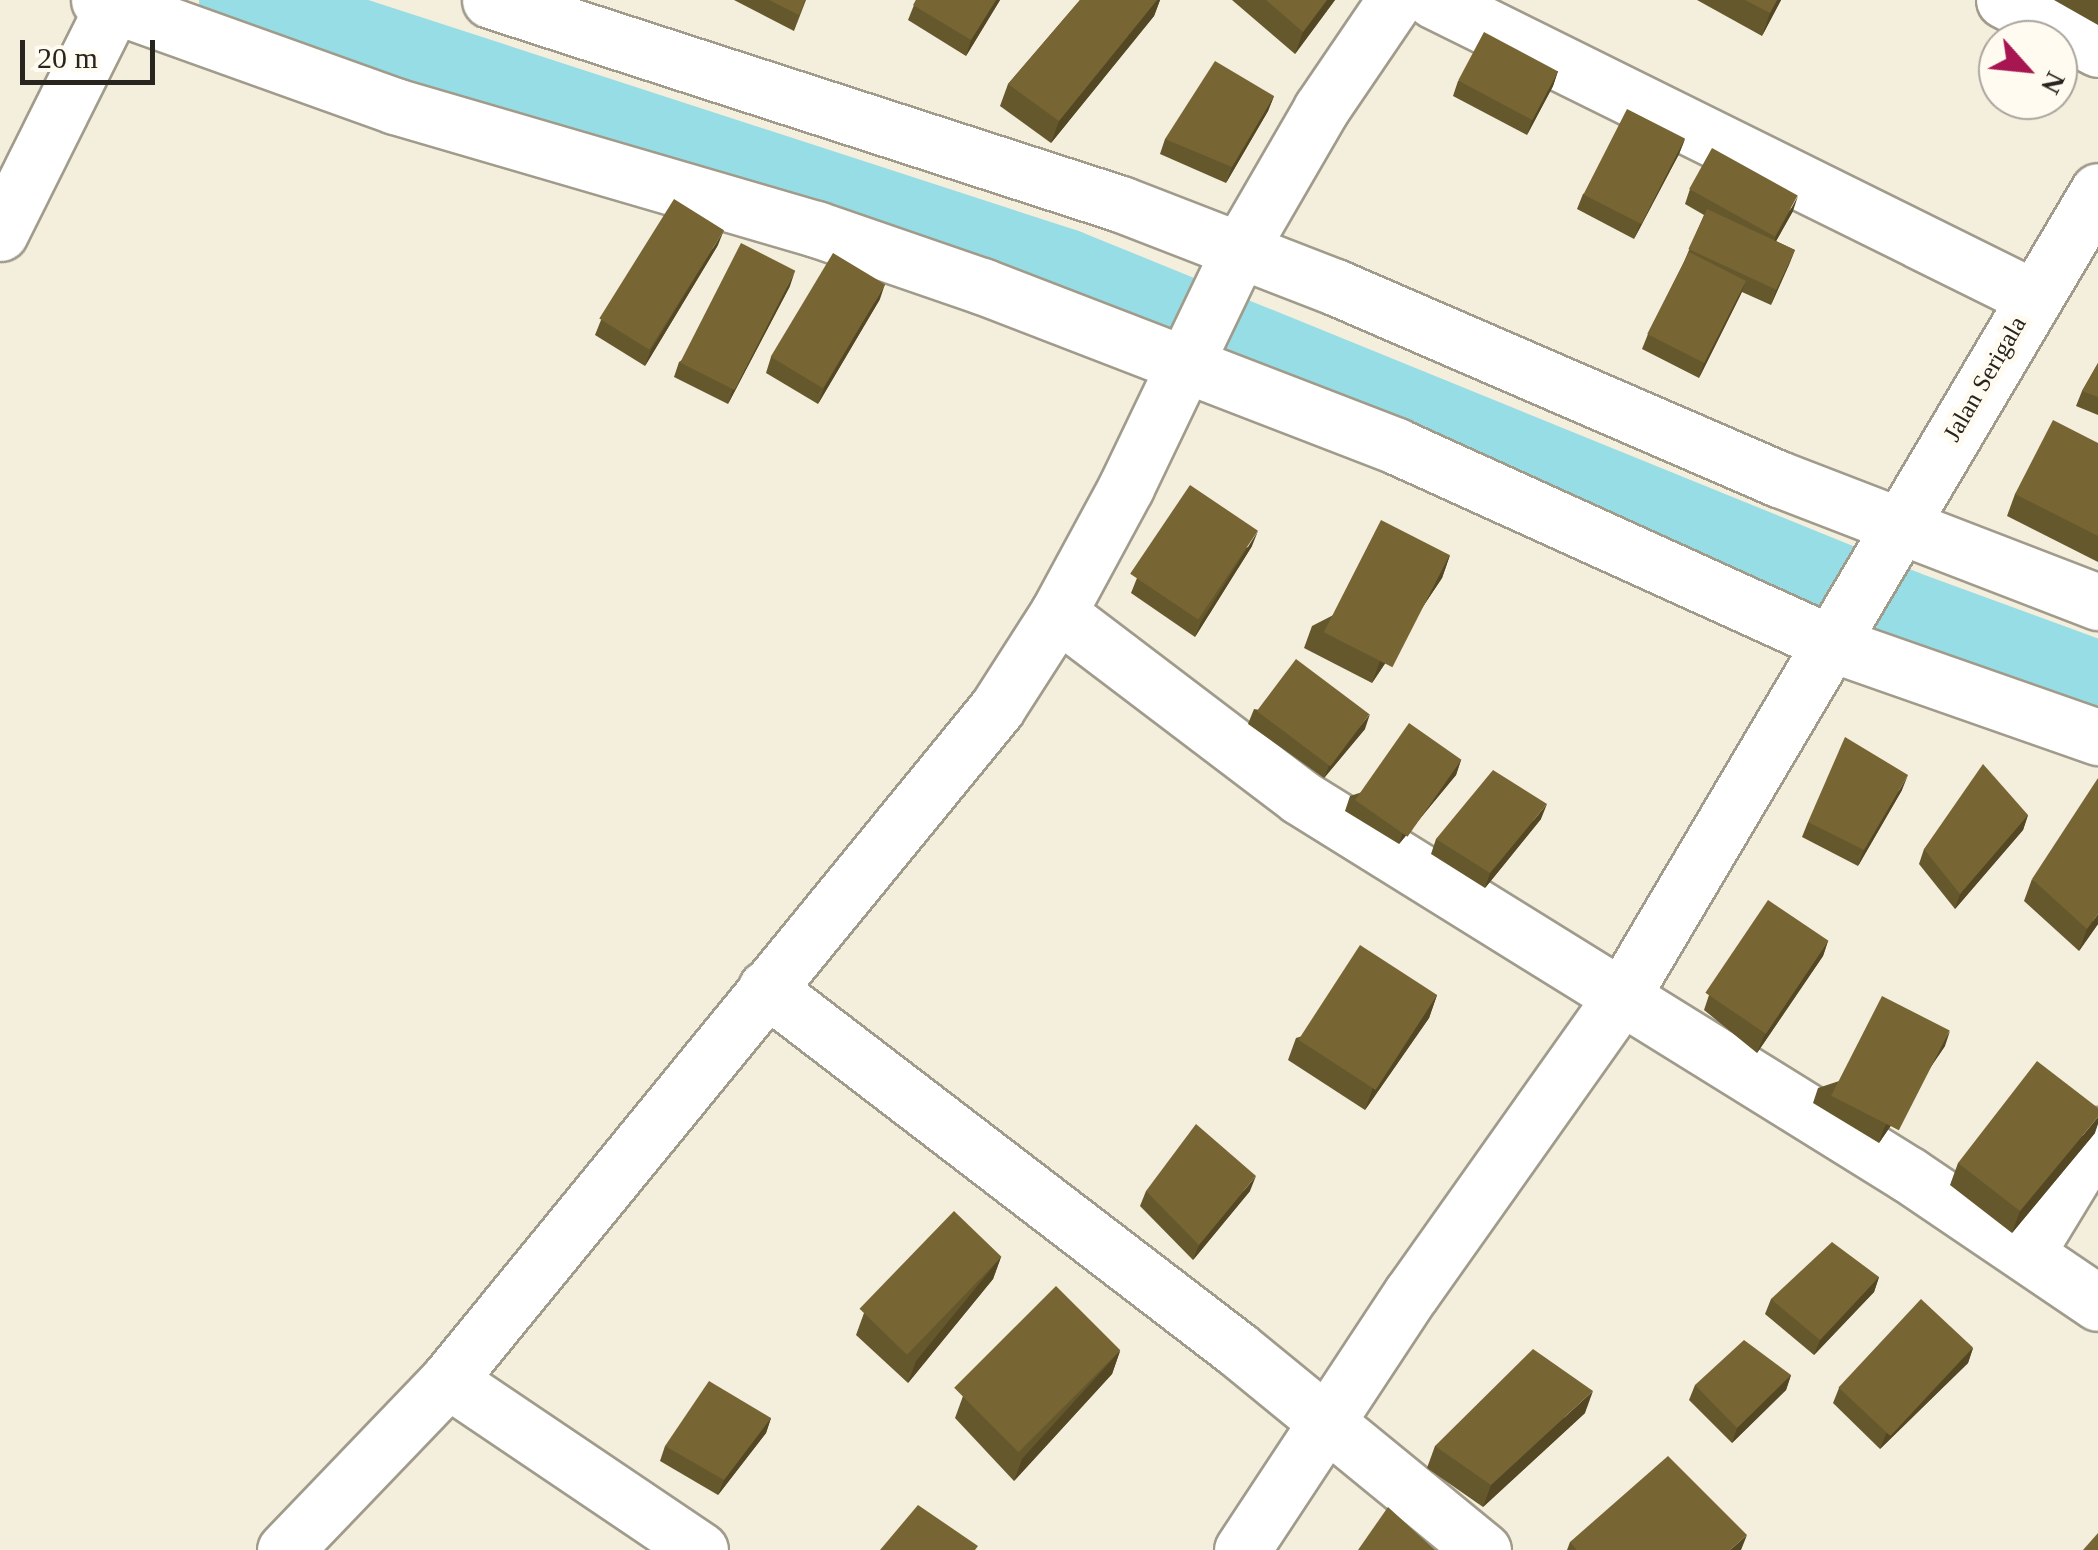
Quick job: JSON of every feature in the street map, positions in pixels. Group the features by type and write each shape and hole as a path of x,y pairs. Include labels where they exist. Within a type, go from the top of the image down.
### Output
{"street":[{"path":"490,0 888,126 1653,427 1888,546 2098,602"},
{"path":"285,1550 448,1380 997,708 1058,613 1233,262 1321,109 1395,0"},
{"path":"1433,0 2033,297"},
{"path":"2004,0 2098,49"},
{"path":"0,234 109,2 395,106 816,229 1189,353 1835,638 2098,738"},
{"name":"Jalan Serigala","path":"1242,1550 1411,1294 1622,996 2098,190"},
{"path":"1058,613 1300,797 2027,1252 2098,1303"},
{"path":"766,988 1328,1422 1483,1550"},
{"path":"2027,1252 2098,1135"},
{"path":"448,1380 700,1550"}],"building":[{"path":"769,0 805,0 799,15"},
{"path":"916,0 996,0 971,40 913,5"},
{"path":"1080,0 1157,0 1059,121 1008,84"},
{"path":"1266,0 1327,0 1303,32"},
{"path":"1745,0 1777,0 1770,13"},
{"path":"1484,32 1558,71 1532,120 1458,81"},
{"path":"1215,61 1274,96 1232,167 1165,139"},
{"path":"1627,109 1685,139 1641,224 1583,195"},
{"path":"1712,148 1798,196 1775,237 1689,189"},
{"path":"674,199 724,230 649,350 599,319"},
{"path":"1707,209 1795,250 1776,290 1688,249"},
{"path":"741,243 795,271 735,390 680,362"},
{"path":"1689,252 1746,281 1704,363 1647,334"},
{"path":"833,253 885,284 823,388 771,357"},
{"path":"2098,363 2098,397 2082,391"},
{"path":"2053,420 2098,443 2098,536 2015,494"},
{"path":"1190,485 1258,531 1198,620 1130,574"},
{"path":"1381,520 1450,555 1392,667 1324,632"},
{"path":"1296,659 1369,714 1330,766 1257,711"},
{"path":"1409,723 1461,760 1408,837 1355,800"},
{"path":"1845,737 1908,775 1864,850 1808,822"},
{"path":"1983,764 2028,815 1960,894 1924,849"},
{"path":"1493,770 1547,804 1490,873 1436,839"},
{"path":"2098,778 2098,914 2087,929 2032,879"},
{"path":"1768,900 1829,941 1766,1034 1705,993"},
{"path":"1360,945 1437,995 1376,1090 1298,1040"},
{"path":"1882,996 1950,1031 1899,1130 1831,1096"},
{"path":"2037,1061 2098,1108 2098,1117 2020,1211 1958,1163"},
{"path":"1196,1124 1256,1176 1199,1245 1146,1191"},
{"path":"954,1211 1001,1257 907,1355 860,1309"},
{"path":"1832,1242 1879,1277 1820,1340 1771,1299"},
{"path":"1056,1286 1120,1350 1019,1452 954,1388"},
{"path":"1921,1299 1973,1347 1890,1436 1838,1387"},
{"path":"1744,1340 1791,1375 1737,1428 1695,1385"},
{"path":"1533,1349 1593,1391 1491,1485 1435,1446"},
{"path":"709,1381 771,1418 724,1480 665,1446"},
{"path":"1668,1456 1747,1535 1730,1550 1577,1550 1570,1542"},
{"path":"918,1505 978,1546 975,1550 880,1550"},
{"path":"1388,1507 1435,1550 1358,1550"},
{"path":"2098,1533 2098,1550 2083,1550"}],"waterway":[{"path":"239,0 1066,269 1904,610 2098,681"}]}
